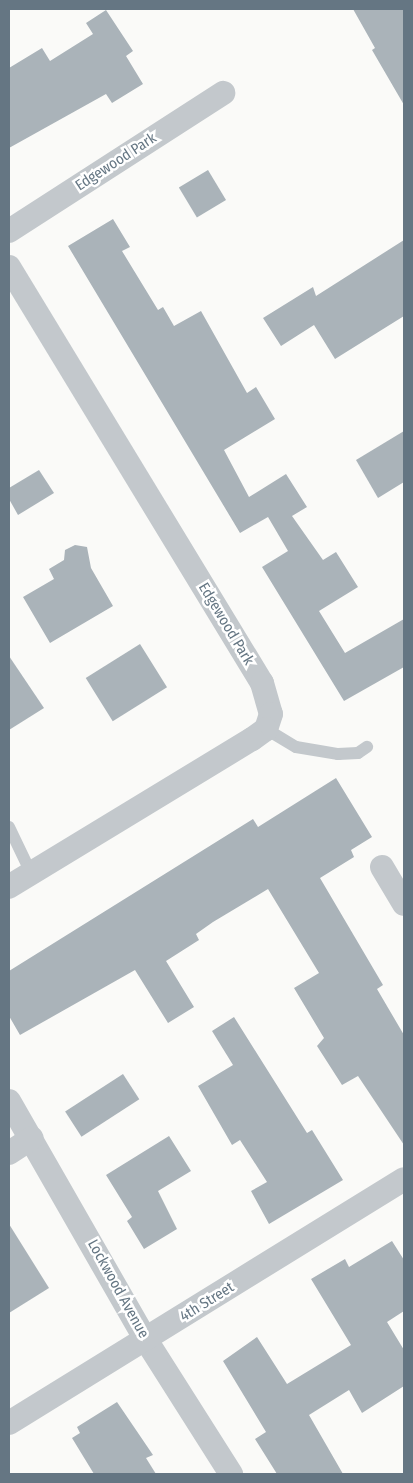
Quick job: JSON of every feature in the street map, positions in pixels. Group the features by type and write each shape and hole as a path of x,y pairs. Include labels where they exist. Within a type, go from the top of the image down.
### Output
{"street":[{"name":"Edgewood Park","path":"9,231 223,93"},
{"name":"Edgewood Park","path":"9,267 262,683 271,714 266,729"},
{"path":"9,887 266,729"},
{"path":"382,867 404,904"},
{"name":"Lockwood Avenue","path":"9,1102 32,1138 146,1340 231,1474"},
{"path":"9,1153 32,1138"},
{"name":"4th Street","path":"9,1423 404,1179"}],"lane":[{"path":"266,729 296,746 338,754 358,753 367,746"},
{"path":"9,828 31,873"}],"building":[{"path":"353,9 404,9 404,105 372,50 375,48"},
{"path":"106,10 133,51 126,56 143,84 112,103 106,94 9,148 9,68 42,48 50,61 93,34 86,23"},
{"path":"208,170 226,200 197,218 179,188"},
{"path":"113,219 130,247 122,251 158,310 163,307 174,326 201,311 247,393 256,387 275,419 224,450 249,497 286,474 307,507 292,516 323,560 336,552 358,587 319,611 345,653 404,619 404,667 344,701 262,567 288,551 268,517 240,533 68,246"},
{"path":"404,240 404,316 335,359 314,325 281,346 263,318 313,287 316,296"},
{"path":"404,431 404,482 378,498 356,460"},
{"path":"39,470 54,493 18,515 9,499 9,488"},
{"path":"75,545 87,547 91,568 113,606 50,643 23,597 54,579 49,569 64,560 65,550"},
{"path":"140,644 167,687 113,721 86,678"},
{"path":"9,656 44,708 9,730"},
{"path":"336,778 372,837 351,850 354,857 320,878 383,985 377,989 404,1035 404,1145 358,1076 342,1085 317,1046 324,1038 294,988 319,973 268,889 196,934 199,940 166,961 194,1007 168,1023 135,970 20,1035 9,1016 9,971 253,819 258,827"},
{"path":"234,1017 307,1133 312,1130 343,1180 269,1224 251,1191 267,1182 240,1140 232,1145 198,1086 233,1065 212,1031"},
{"path":"123,1074 139,1099 81,1137 65,1112"},
{"path":"169,1136 191,1171 158,1191 177,1229 144,1249 127,1221 132,1217 106,1175"},
{"path":"9,1224 49,1288 9,1313"},
{"path":"392,1241 404,1260 404,1311 387,1322 404,1350 404,1386 362,1413 349,1390 309,1415 343,1474 277,1474 255,1439 266,1432 223,1361 257,1337 287,1384 351,1345 311,1279 345,1259 349,1267"},
{"path":"117,1402 153,1455 146,1458 156,1474 94,1474 72,1438 80,1433 77,1427"}]}
